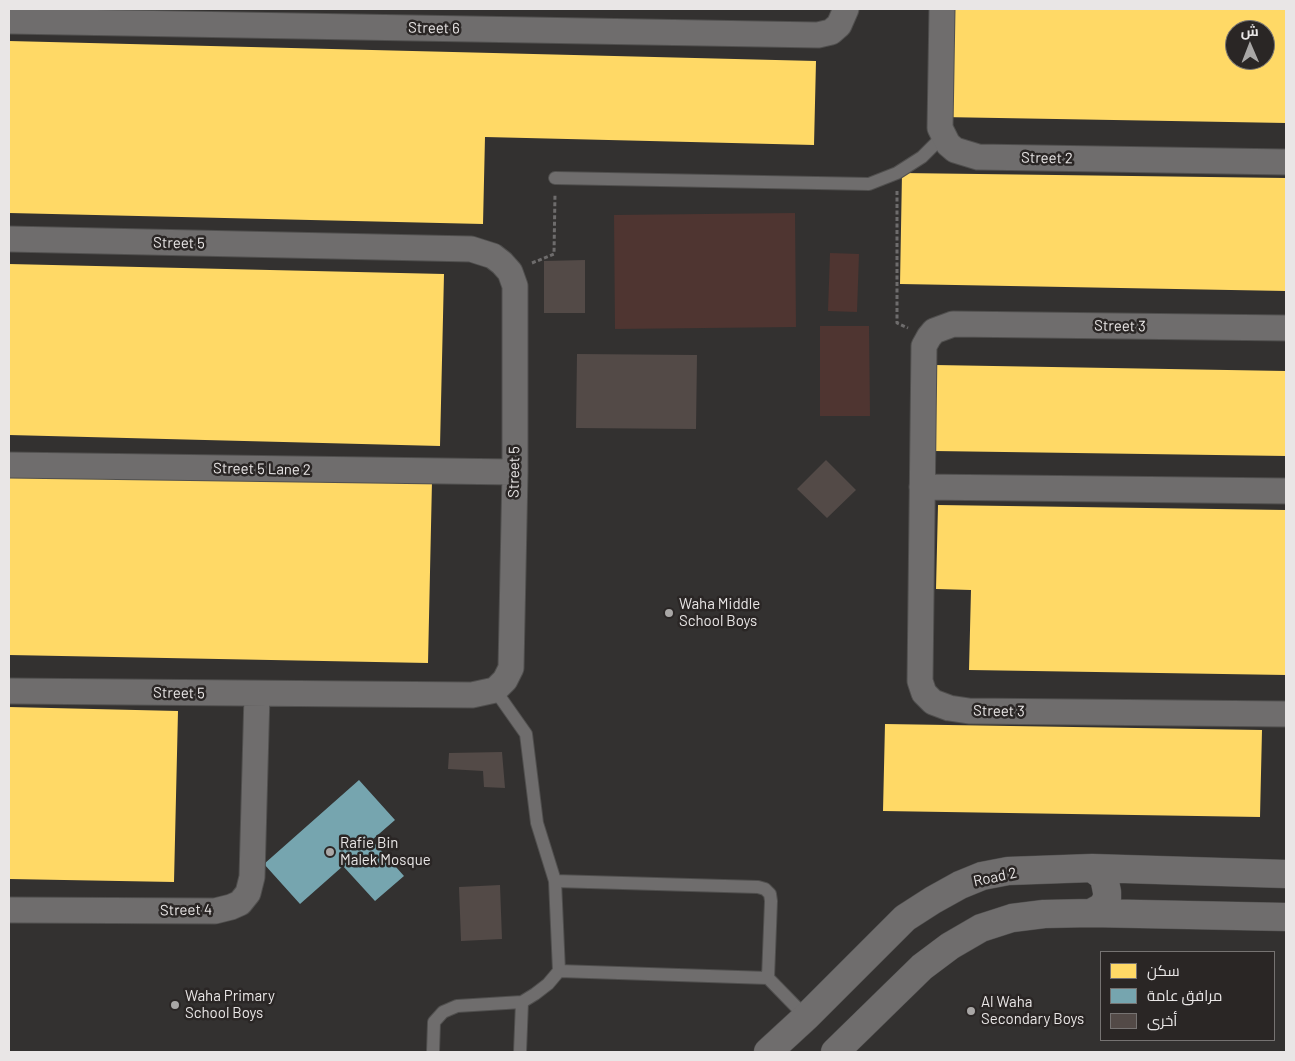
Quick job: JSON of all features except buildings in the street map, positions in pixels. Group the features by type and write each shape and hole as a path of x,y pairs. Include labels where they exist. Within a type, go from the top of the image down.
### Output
{"street":[{"name":"Street 6","path":"9,21 818,35 831,32 839,25 846,9"},
{"path":"942,9 940,128 943,136"},
{"name":"Street 2","path":"943,136 955,150 978,157 1286,162"},
{"name":"Street 5","path":"9,239 471,249 493,256 502,263 510,272 516,286 511,668 505,680 495,690 472,695 9,691"},
{"name":"Street 3","path":"1286,328 953,324 934,331 924,346 920,681 924,694 933,702 949,708 969,711 1286,714"},
{"name":"Street 5 Lane 2","path":"9,465 515,472"},
{"path":"922,487 1286,492"},
{"name":"Street 4","path":"9,910 215,911 231,907 240,902 248,893 252,876 257,694"},
{"path":"1091,914 1102,907 1107,892 1104,877 1092,868"},
{"name":"Road 2","path":"768,1052 806,1017 905,918 960,885 982,876 1008,871 1092,868 1286,874"},
{"path":"1182,915 1172,902 1172,893 1173,885 1177,878 1185,872"},
{"path":"834,1052 922,967 950,946 981,928 1012,918 1044,914 1286,917"}],"lane":[{"path":"556,178 870,184 897,173 922,157 943,136"},
{"path":"433,1052 434,1022 443,1012 457,1006 522,1002 548,984 559,970 555,881 537,823 526,734 495,690"},
{"path":"555,881 758,887 765,889 770,894 771,901 768,978"},
{"path":"559,970 768,978 806,1017"},
{"path":"520,1052 522,1002"}],"path":[{"path":"897,173 897,323 929,337"},
{"path":"510,272 554,254 556,178"}],"shaded area":[{"path":"795,213 796,327 615,329 614,215"},
{"path":"830,253 859,254 857,312 828,311"},
{"path":"820,326 869,326 870,416 820,416"}],"place":[{"name":"Waha Middle School Boys","path":"669,613"},
{"name":"Rafie Bin Malek Mosque","path":"330,852"},
{"name":"Waha Primary School Boys","path":"175,1005"},
{"name":"Al Waha Secondary Boys","path":"971,1011"}]}
